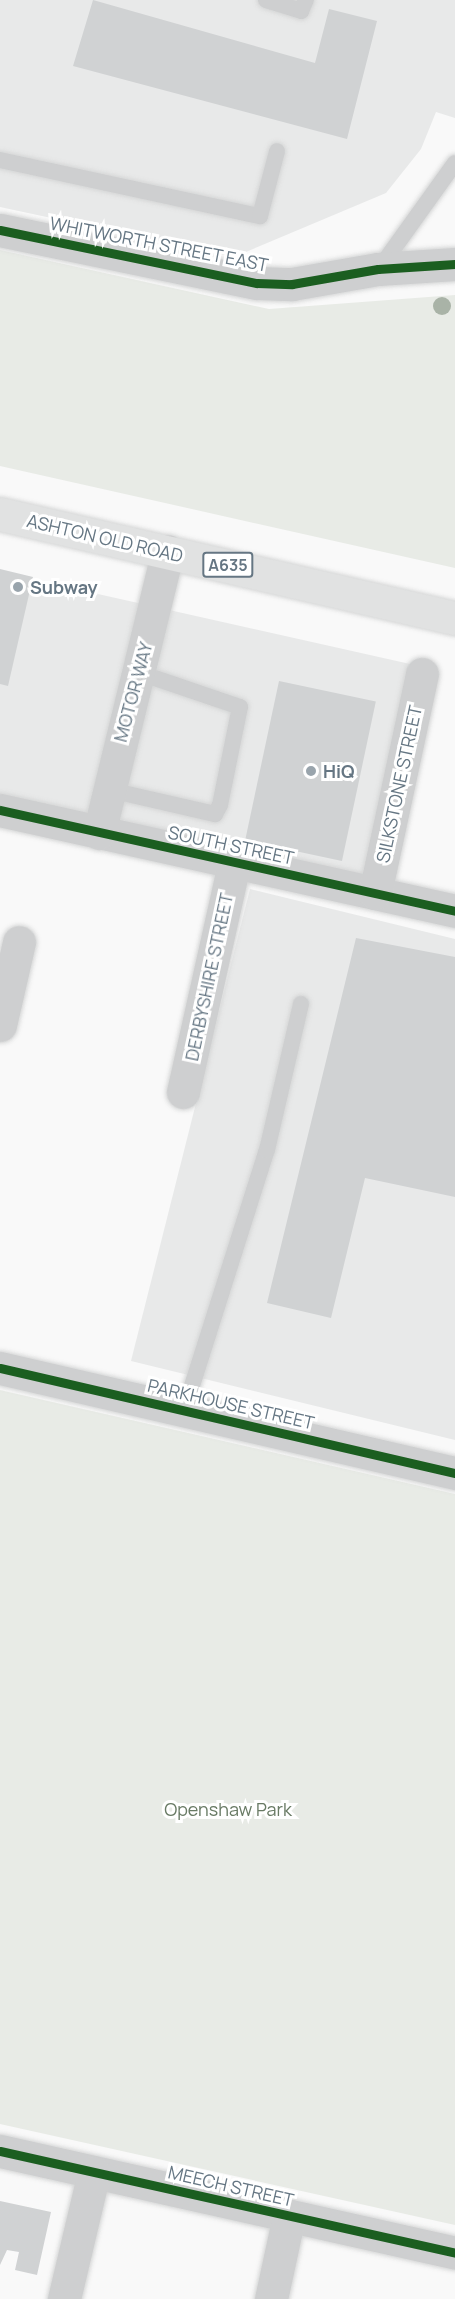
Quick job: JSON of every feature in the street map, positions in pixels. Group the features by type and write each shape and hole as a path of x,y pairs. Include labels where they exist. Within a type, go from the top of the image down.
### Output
{"highway":[{"name":"ASHTON OLD ROAD","path":"0,514 455,618"}],"street":[{"name":"WHITWORTH STREET EAST","path":"0,230 257,283 292,284 378,269 455,264"},
{"name":"MOTOR WAY","path":"99,833 168,551"},
{"name":"SILKSTONE STREET","path":"375,893 422,674"},
{"name":"SOUTH STREET","path":"0,810 455,911"},
{"name":"DERBYSHIRE STREET","path":"183,1092 234,863"},
{"path":"0,1024 19,942"},
{"name":"PARKHOUSE STREET","path":"0,1368 455,1473"},
{"name":"MEECH STREET","path":"0,2151 455,2253"},
{"path":"64,2299 94,2172"},
{"path":"271,2299 289,2216"}],"lane":[{"path":"266,0 301,10 306,0"},
{"path":"0,160 260,216 277,151"},
{"path":"378,269 455,163"},
{"path":"110,790 215,814 220,805 240,706 140,673"},
{"path":"184,1411 267,1150 301,1004"}],"shaded area":[{"path":"0,0 455,0 455,118 436,112 421,149 386,193 234,257 0,207"},
{"path":"0,572 419,666 366,883 0,797"},
{"path":"250,889 455,939 455,1440 131,1361"}],"green space":[{"path":"0,250 269,309 455,295 455,568 0,466"},
{"name":"Openshaw Park","path":"0,1390 455,1494 455,2225 0,2124"}],"building":[{"path":"93,0 315,63 329,9 377,21 347,139 73,66"},
{"path":"0,569 33,577 8,686 0,684"},
{"name":"HiQ","path":"279,681 376,702 342,861 245,840"},
{"path":"356,938 455,957 455,1197 365,1178 331,1318 267,1303"},
{"path":"0,2201 51,2212 37,2275 15,2270 19,2252 7,2250 0,2265"}],"cycle path":[{"path":"0,230 257,283 292,284 378,269 455,264"},
{"path":"0,810 455,911"},
{"path":"0,1368 455,1473"},
{"path":"0,2151 455,2253"}],"place":[{"name":"Subway","path":"18,587"},
{"name":"HiQ","path":"311,771"}]}
